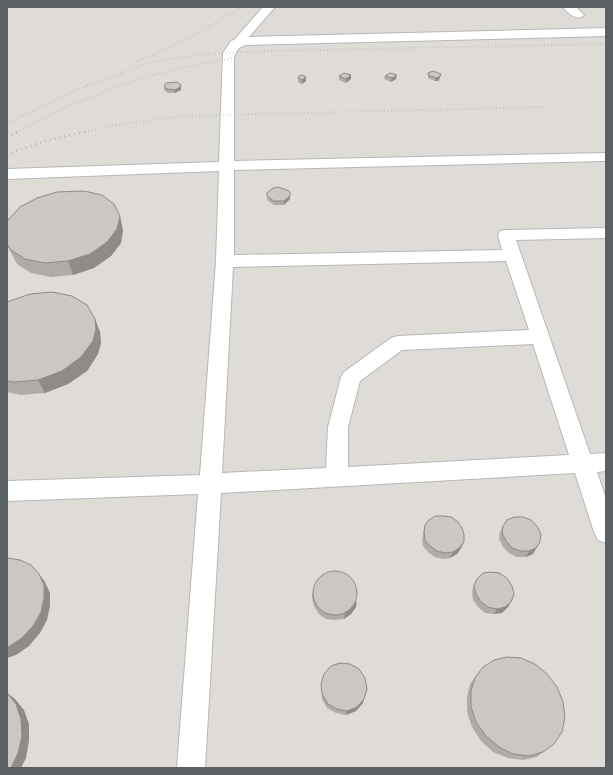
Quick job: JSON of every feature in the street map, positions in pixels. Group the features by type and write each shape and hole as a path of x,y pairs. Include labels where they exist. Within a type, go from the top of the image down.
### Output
{"street":[{"path":"191,768 225,261 228,59 229,53 235,44 239,42 269,7"},
{"path":"569,7 578,15"},
{"path":"239,42 606,32"},
{"path":"7,174 226,166 606,157"},
{"path":"606,233 506,236 606,532"},
{"path":"225,261 513,255"},
{"path":"337,477 338,427 351,377 398,343 540,337"},
{"path":"7,491 337,477 606,462"}],"shaded area":[{"path":"7,7 606,7 606,768 7,768"}],"building":[{"path":"433,71 441,74 436,78 428,75 428,73"},
{"path":"344,73 351,75 346,79 339,76"},
{"path":"390,73 397,75 392,78 385,76"},
{"path":"302,75 306,77 302,80 298,78 299,76"},
{"path":"177,82 181,85 175,90 167,89 164,86 166,83"},
{"path":"278,187 290,192 290,196 284,201 274,201 267,196 267,193 273,188"},
{"path":"84,191 102,195 114,204 120,216 117,229 107,242 90,254 68,261 45,263 25,259 11,250 7,244 7,222 20,207 37,198 57,192"},
{"path":"52,292 72,296 87,305 95,319 96,329 93,341 81,357 62,371 38,380 14,382 7,381 7,302 30,294"},
{"path":"435,516 451,517 458,522 462,528 464,542 453,552 445,553 437,551 425,540 425,525"},
{"path":"514,517 523,517 531,520 537,526 541,534 540,542 536,548 529,551 521,551 512,548 506,541 502,533 503,526 507,520"},
{"path":"7,558 20,560 31,565 39,574 44,585 44,598 41,612 33,626 22,638 7,648"},
{"path":"331,571 339,571 344,572 351,577 356,584 356,602 351,609 344,614 331,615 323,612 316,605 313,597 313,589 316,581 323,574"},
{"path":"483,573 499,573 507,578 512,586 514,594 511,602 505,607 497,609 488,607 481,602 476,594 474,586 477,579"},
{"path":"507,657 521,658 535,664 547,674 557,687 563,702 565,717 562,732 554,744 543,752 529,756 513,754 499,747 486,736 476,722 471,707 471,691 475,678 483,667 494,660"},
{"path":"340,663 350,664 359,669 365,678 367,689 364,699 357,707 347,711 337,709 328,704 322,694 321,684 324,674 331,666"},
{"path":"7,693 16,704 21,719 22,736 18,753 11,768 7,768"}],"railway":[{"path":"136,62 185,40 243,7"},
{"path":"84,87 152,62 205,54 268,51 606,44"},
{"path":"17,132 70,105 96,94 177,69 235,58"},
{"path":"7,123 89,84"},
{"path":"88,131 108,126 182,116 544,107"},
{"path":"7,154 45,141 88,131"},
{"path":"7,137 17,132"}]}
